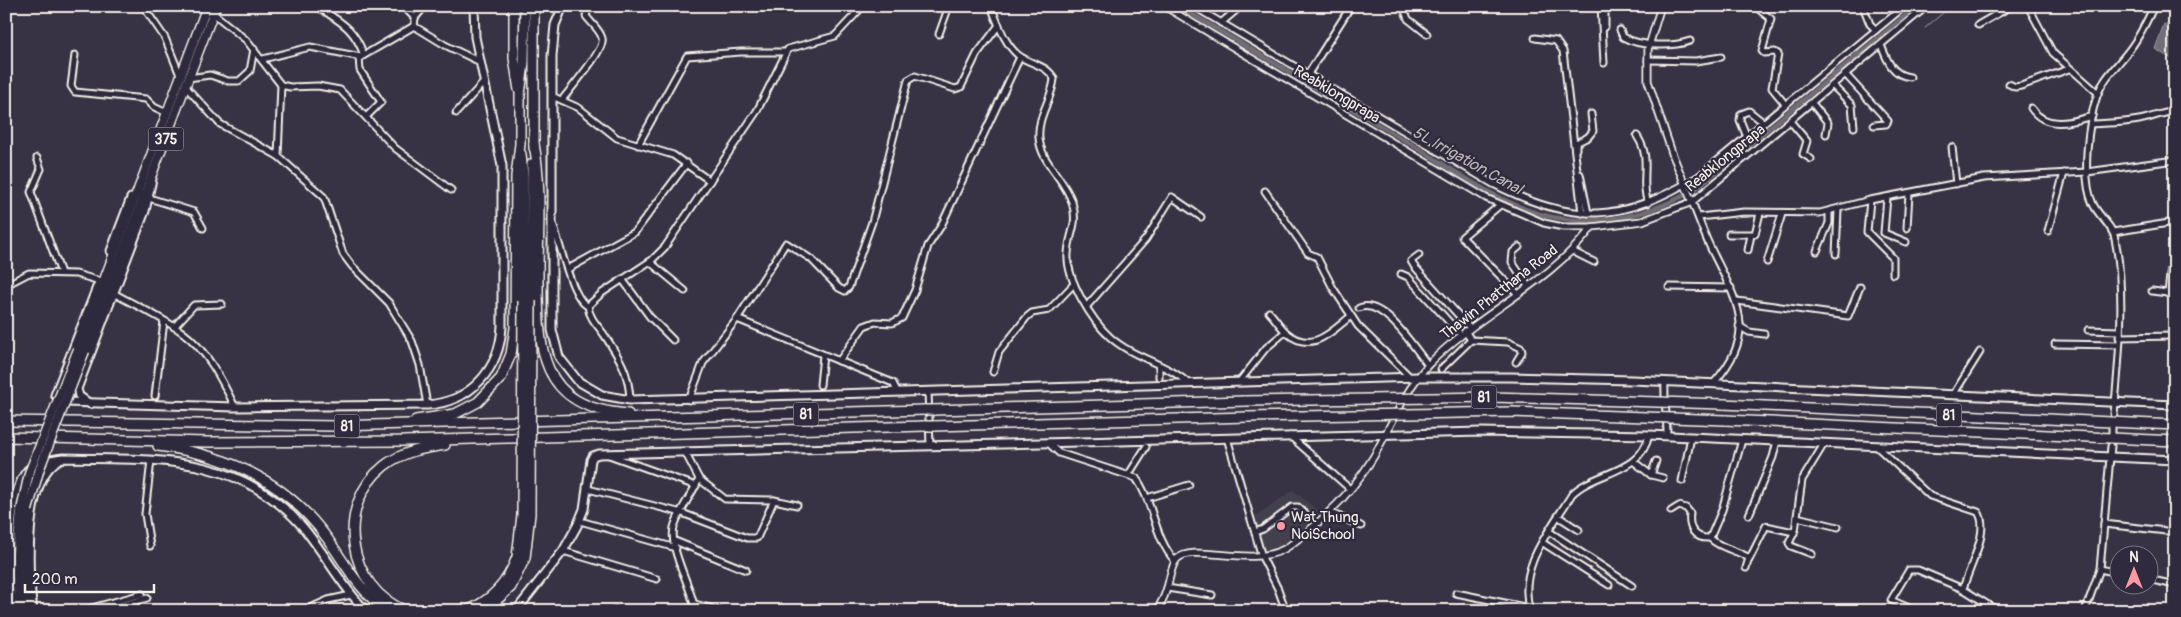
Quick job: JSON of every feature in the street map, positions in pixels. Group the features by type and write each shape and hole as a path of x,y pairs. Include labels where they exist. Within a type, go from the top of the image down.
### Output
{"highway":[{"path":"514,6 514,65 520,95"},
{"path":"485,611 511,587 521,558 530,514 527,301 523,176 520,144 520,95 524,62 525,6"},
{"path":"527,301 534,144 534,6"},
{"path":"336,426 435,418 455,414 478,402 501,378 511,354 514,336 516,176 520,144"},
{"path":"534,144 538,179 539,332 543,357 550,371 569,394 590,407 617,413 687,417"},
{"name":"81","path":"6,421 336,426 1245,401 1516,397 1724,404 2175,425"},
{"name":"81","path":"6,437 286,442 498,439 1248,417 1494,412 1725,420 2175,441"},
{"path":"69,438 194,451 230,462 254,473 283,492 310,516 363,589 388,611"},
{"path":"406,611 393,605 374,590 357,560 353,541 353,527 355,509 362,492 382,468 405,454 431,447 498,439"},
{"path":"466,611 483,602 502,586 521,558"}],"main road":[{"name":"375","path":"20,611 16,564 24,510 112,271 180,75 207,6"},
{"path":"61,379 55,395 57,398 71,403 235,406 427,405 457,398 477,384 492,365 500,342 502,172 475,37 474,6"},
{"path":"563,6 557,16 553,38 552,330 559,357 570,373 585,387 611,398 630,400 689,400 897,391 1410,377 1510,377 1713,384 2175,405"},
{"name":"375","path":"112,271 152,178 215,10"},
{"path":"163,124 171,127"},
{"name":"375","path":"61,379 129,202 146,171"},
{"name":"375","path":"77,389 149,198 152,178"},
{"path":"61,379 68,388 77,389 79,396 91,404"},
{"path":"516,611 563,551 580,521 588,488 592,456 605,454 1481,432 1649,435 2175,460"},
{"path":"34,611 29,576 29,547 34,510 42,478 49,467 63,458"},
{"path":"14,611 10,585 9,550 15,507 24,476 38,464 63,458 185,462 214,469 241,480 266,494 302,527 351,594 366,611"},
{"path":"24,476 36,471 42,478"},
{"name":"375","path":"24,510 23,556 27,611"}],"street":[{"path":"143,6 165,38 180,75"},
{"path":"317,6 352,30 358,39 363,75 381,102 367,116"},
{"path":"403,6 414,22 445,45 480,62"},
{"path":"263,59 310,47 362,57 414,22 425,6"},
{"path":"562,100 591,62 603,42 602,36 586,16 589,6"},
{"path":"638,145 688,56 741,52 785,52 796,46 835,36 863,6"},
{"path":"939,34 950,6"},
{"path":"991,6 1011,48 1020,57 1048,72 1054,80 1052,92 1042,111 1039,138 1044,156 1072,201 1076,224 1068,253 1068,264 1074,284 1109,337 1159,367 1170,370 1188,384"},
{"name":"Reabklongprapa","path":"1164,6 1500,205 1544,223 1563,227 1592,227 1647,219 1691,199 1833,86 1927,6"},
{"path":"1193,6 1493,184 1533,203 1585,213 1626,210 1648,204 1686,186 1747,138 1784,104 1905,6"},
{"path":"1221,23 1241,6"},
{"path":"1308,74 1350,6"},
{"path":"1403,6 1408,18 1427,34"},
{"path":"1601,6 1604,63"},
{"path":"1605,6 1605,27"},
{"path":"1660,6 1649,43 1647,74 1651,91 1713,254 1737,301 1739,326 1732,359 1713,384"},
{"path":"1755,6 1771,20 1762,51 1764,53 1775,52 1778,54 1772,88 1784,104"},
{"path":"1863,6 1866,9 1870,24 1876,30"},
{"path":"1978,25 2011,6"},
{"path":"2028,6 2049,47 2070,69 2098,93"},
{"path":"2114,414 2121,307 2113,232 2090,198 2086,172 2090,124 2098,93 2136,40 2154,6"},
{"path":"215,10 263,59 281,85 278,156"},
{"path":"689,400 704,364 737,319 786,243 811,259 839,288 845,291 849,287 872,222 908,80 915,76 955,89 961,87 977,54 999,25"},
{"path":"1620,30 1621,35 1628,40 1677,44 1690,41"},
{"path":"1535,38 1556,41 1563,51 1585,213"},
{"path":"1881,45 1890,65 1898,74 1910,76"},
{"path":"254,49 250,71 239,81 228,81 210,75 187,82 220,124 278,156 324,197 343,254 396,313 416,350 427,405"},
{"path":"588,306 622,279 650,262 665,247 757,111 785,52"},
{"path":"75,55 71,86 75,92 146,99 154,107 167,113"},
{"path":"839,361 864,326 875,322 892,323 902,318 915,290 928,246 941,226 1020,57"},
{"path":"1648,60 1696,61 1721,57"},
{"path":"2009,84 2015,87 2021,86 2070,69"},
{"path":"1846,75 1888,121 1886,124 1874,125"},
{"path":"456,113 484,82"},
{"path":"281,85 336,88 367,116 395,148 451,190"},
{"path":"1833,86 1852,105 1854,127"},
{"path":"552,96 585,112 617,138 665,152 687,163 710,181"},
{"path":"1812,103 1828,123 1826,134"},
{"path":"2030,108 2034,114 2054,123 2068,122 2092,116"},
{"path":"1747,138 1740,120 1741,114 1749,111 1764,123"},
{"path":"2090,124 2135,121 2159,113 2175,112"},
{"path":"1585,213 1575,147 1576,143 1588,137 1593,131 1591,114"},
{"path":"1790,121 1807,141 1803,154 1811,159"},
{"path":"1637,136 1644,147 1646,158 1647,167 1643,186 1648,204"},
{"path":"1952,147 1956,184"},
{"path":"37,158 41,169 31,192 61,273"},
{"path":"1699,217 1738,213 1829,212 1870,200 1984,178 2086,172 2175,160"},
{"path":"568,270 635,232 687,163"},
{"path":"2048,231 2064,173"},
{"path":"1265,191 1308,253 1317,257 1333,288 1358,326 1410,377"},
{"path":"1907,228 1910,193"},
{"path":"1087,306 1146,239 1172,197 1201,217"},
{"path":"1887,197 1884,233 1906,242"},
{"path":"149,198 194,212 203,228"},
{"path":"1870,200 1868,232 1893,258 1893,274"},
{"path":"1500,205 1462,237 1518,294"},
{"path":"1836,254 1838,210"},
{"path":"1817,251 1829,223 1829,212"},
{"path":"1729,234 1751,235 1757,231 1760,213"},
{"path":"1767,262 1782,214"},
{"path":"552,218 568,270 581,302 588,306 591,317 618,356 627,373 630,400"},
{"path":"2113,232 2175,222"},
{"name":"Thawin Phatthana Road","path":"1175,561 1189,552 1262,557 1273,555 1287,548 1329,512 1350,489 1368,465 1419,377 1428,365 1465,331 1518,294 1572,251 1592,227"},
{"path":"1748,250 1751,235"},
{"path":"1519,247 1513,252 1512,262 1516,271 1528,286"},
{"path":"1572,251 1594,262"},
{"path":"1418,255 1411,261 1414,266 1470,340"},
{"path":"650,262 685,291"},
{"path":"2168,294 2171,266"},
{"path":"6,285 26,273 61,273 100,280"},
{"path":"1401,274 1408,277 1465,331"},
{"path":"622,279 650,317 673,340"},
{"path":"993,372 999,352 1027,317 1032,313 1049,310 1074,284"},
{"path":"1669,287 1731,288"},
{"path":"1737,301 1848,316 1860,287"},
{"path":"2152,291 2175,294"},
{"path":"114,294 164,321 190,338 212,365 235,406"},
{"path":"174,327 194,306 222,304"},
{"path":"1359,308 1373,306 1386,314 1428,365"},
{"path":"1269,312 1285,332 1303,342 1314,342 1351,316"},
{"path":"737,319 893,383 897,391"},
{"path":"155,396 164,321"},
{"path":"1739,326 1749,332 1764,334"},
{"path":"2088,330 2119,334 2174,336 2175,326"},
{"path":"1239,382 1266,348 1285,332"},
{"path":"1470,340 1514,344 1522,352 1516,362"},
{"path":"1441,369 1470,340"},
{"path":"2055,344 2119,345"},
{"path":"1953,395 1980,352"},
{"path":"820,385 823,355"},
{"path":"1159,367 1159,377"},
{"path":"1665,382 1664,405 1668,414 1667,436"},
{"path":"928,391 930,446"},
{"path":"2112,427 2112,434"},
{"path":"1456,593 1529,610 1529,570 1542,543 1575,491 1633,461 1641,453 1649,435"},
{"path":"1290,436 1350,489"},
{"path":"1682,481 1692,437"},
{"path":"1227,438 1262,557 1278,589 1286,611"},
{"path":"1710,538 1722,510 1742,440"},
{"path":"1749,515 1773,457 1777,441"},
{"path":"1048,443 1059,452 1129,474 1136,478 1148,498 1166,548 1175,561 1167,588 1156,611"},
{"path":"1812,554 1790,545 1794,532 1802,480 1824,444"},
{"path":"1129,474 1146,446"},
{"path":"1876,446 1921,490 1942,501 1972,509 1982,517 1981,535 1963,589"},
{"path":"2085,611 2100,569 2110,446"},
{"path":"685,452 699,479 725,499 774,500 797,505"},
{"path":"605,454 696,486"},
{"path":"150,546 145,514 152,460"},
{"path":"1633,461 1651,475 1663,478"},
{"path":"1651,475 1656,461"},
{"path":"699,479 674,526 676,548 681,571 695,608 720,611"},
{"path":"1148,498 1189,485"},
{"path":"588,488 682,513 753,540 759,534 774,500"},
{"path":"1671,511 1679,506 1686,508 1690,513 1688,524 1691,530 1698,536 1710,538 1715,543 1747,556 1749,560"},
{"path":"1255,532 1292,507 1298,507 1306,515"},
{"path":"1329,512 1361,526"},
{"path":"1559,517 1578,530"},
{"path":"1796,517 1838,527"},
{"path":"580,521 676,548"},
{"path":"2104,524 2175,532"},
{"path":"1746,568 1766,526 1794,532"},
{"path":"1550,532 1632,586"},
{"path":"676,541 746,570"},
{"path":"1542,543 1609,585"},
{"path":"563,551 657,579"},
{"path":"2100,569 2108,571"},
{"path":"1916,611 1891,600 1910,570 1918,570 1963,589 1998,611"},
{"path":"2158,581 2175,585"},
{"path":"1167,588 1212,595"},
{"path":"303,611 328,600 351,594"},
{"path":"81,611 144,596 124,608 102,611"}],"shaded area":[{"path":"2162,6 2175,6 2175,24 2171,22 2170,15 2161,9"},
{"path":"2164,24 2175,27 2175,61 2155,49"},
{"name":"Wat Thung NoiSchool","path":"1293,490 1321,513 1284,545 1262,553 1255,516"}],"waterway":[{"name":"5L Irrigation Canal","path":"1178,6 1484,189 1523,208 1543,215 1582,220 1616,219 1648,211 1694,190 1917,6"},
{"path":"1925,28 1951,6"}],"place":[{"name":"Wat Thung NoiSchool","path":"1281,526"}]}
